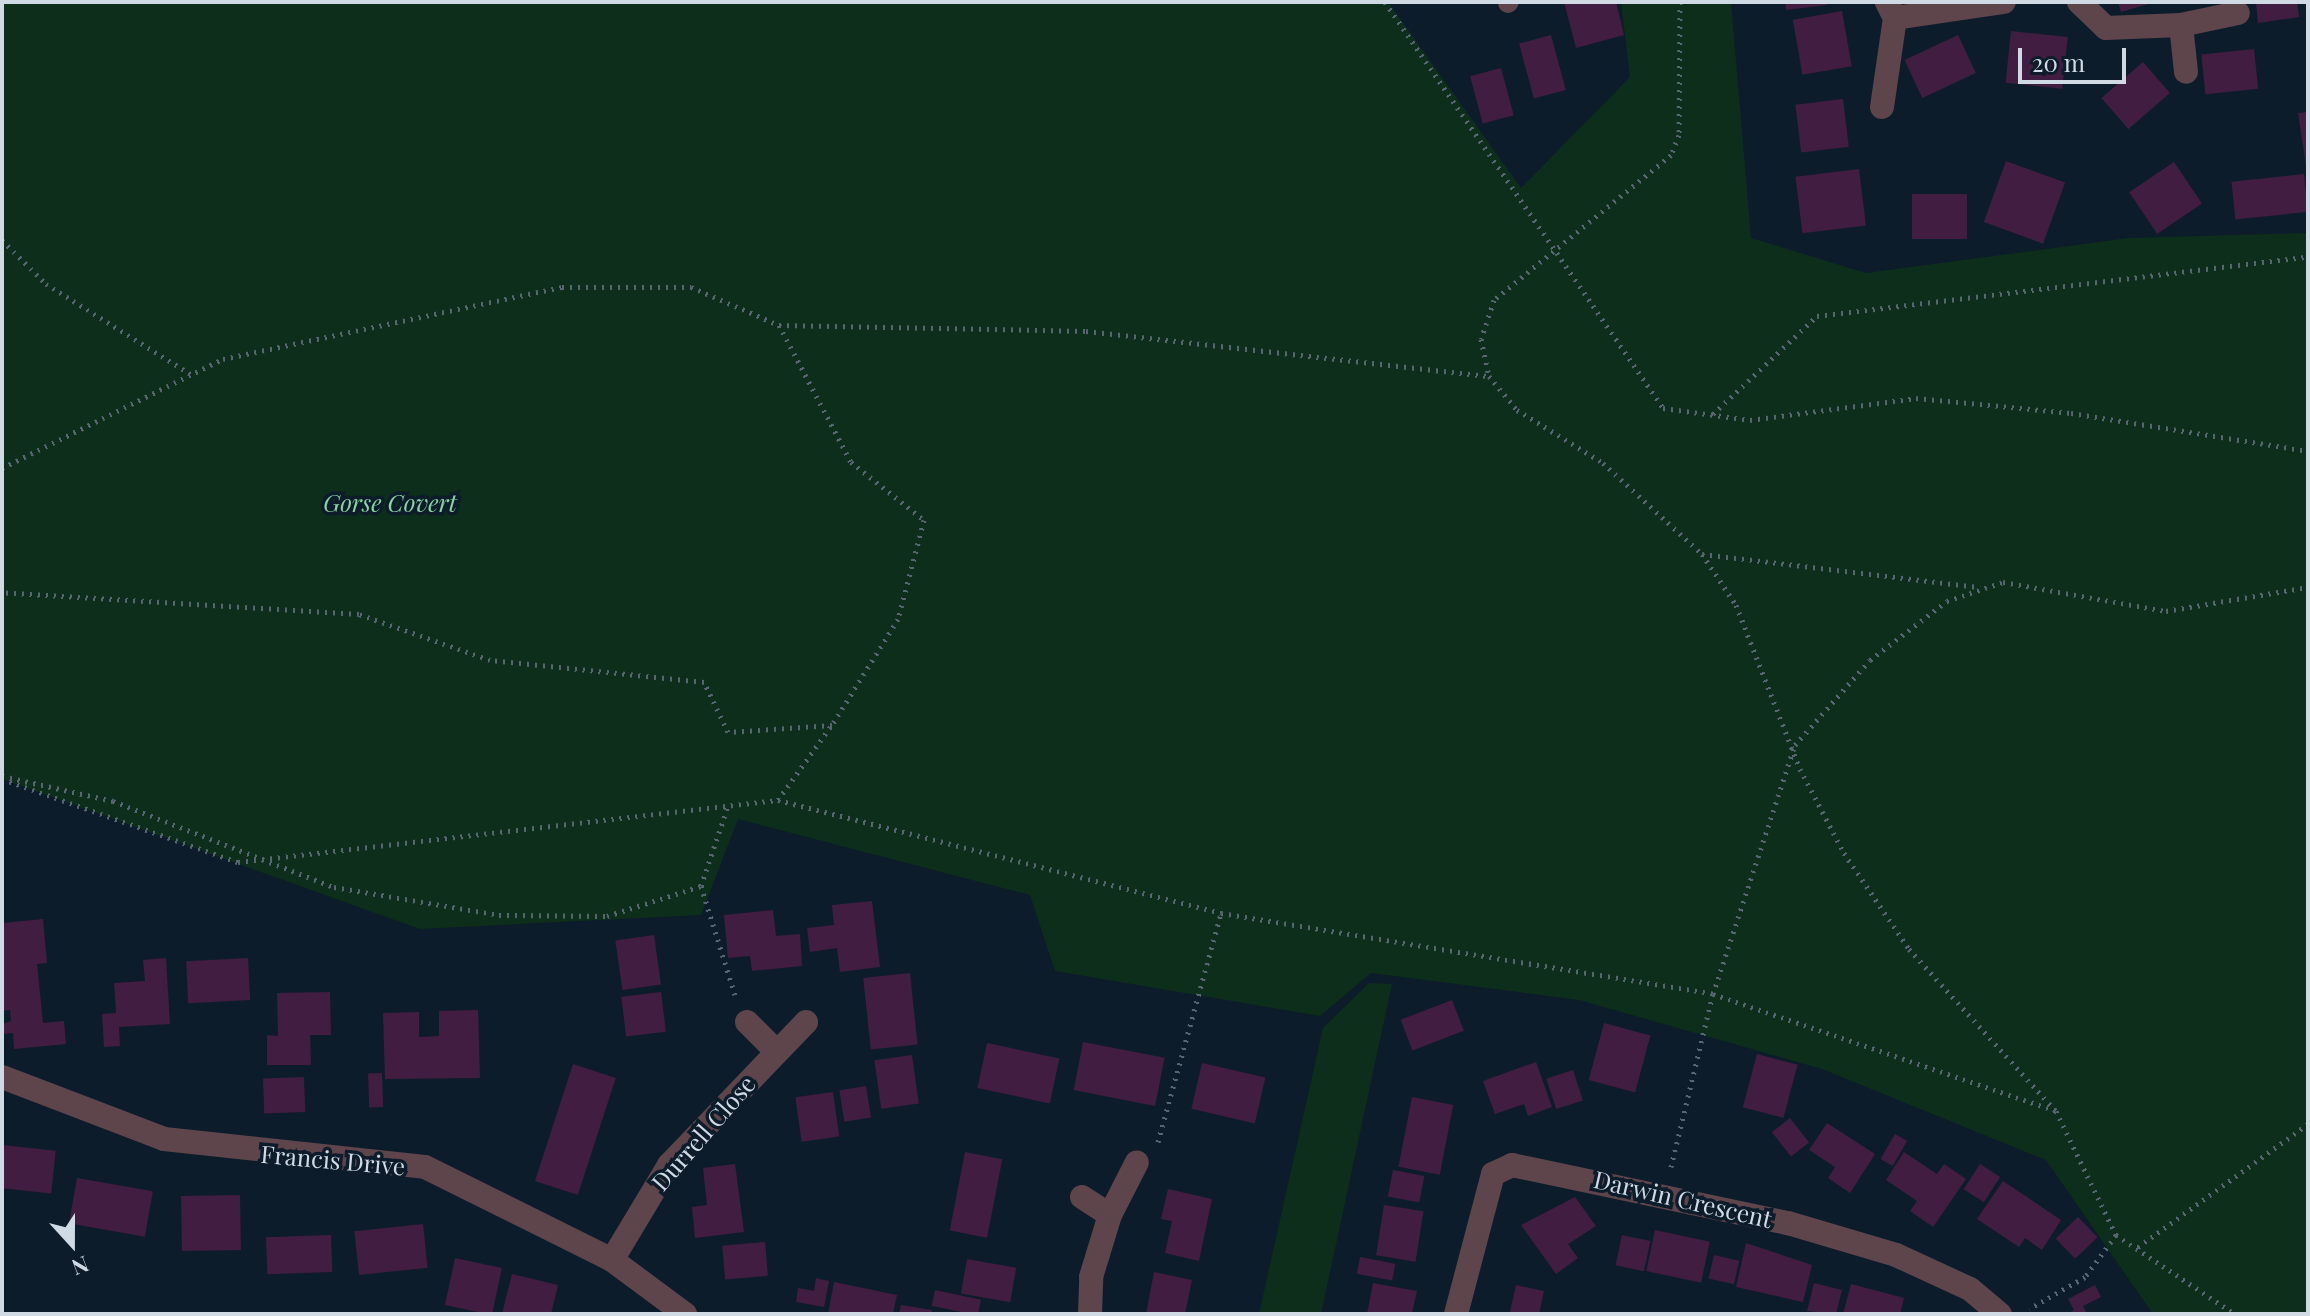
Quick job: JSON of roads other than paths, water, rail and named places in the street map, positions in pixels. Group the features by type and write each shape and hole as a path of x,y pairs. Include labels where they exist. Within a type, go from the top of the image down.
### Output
{"street":[{"path":"1882,107 1891,10 2004,2"},
{"path":"2079,2 2106,28 2181,25 2238,13"},
{"path":"2181,25 2186,72"},
{"path":"747,1022 776,1051"},
{"name":"Durrell Close","path":"612,1260 669,1165 806,1022"},
{"name":"Francis Drive","path":"2,1077 164,1139 425,1167 612,1260 685,1314"},
{"path":"1090,1314 1091,1277 1110,1215 1137,1162"},
{"name":"Darwin Crescent","path":"1456,1314 1493,1174 1512,1165 1540,1167 1664,1195 1896,1255 1970,1289 2000,1314"},
{"path":"1082,1197 1110,1215"}],"park label":[{"name":"Gorse Covert","path":"390,503"}]}
